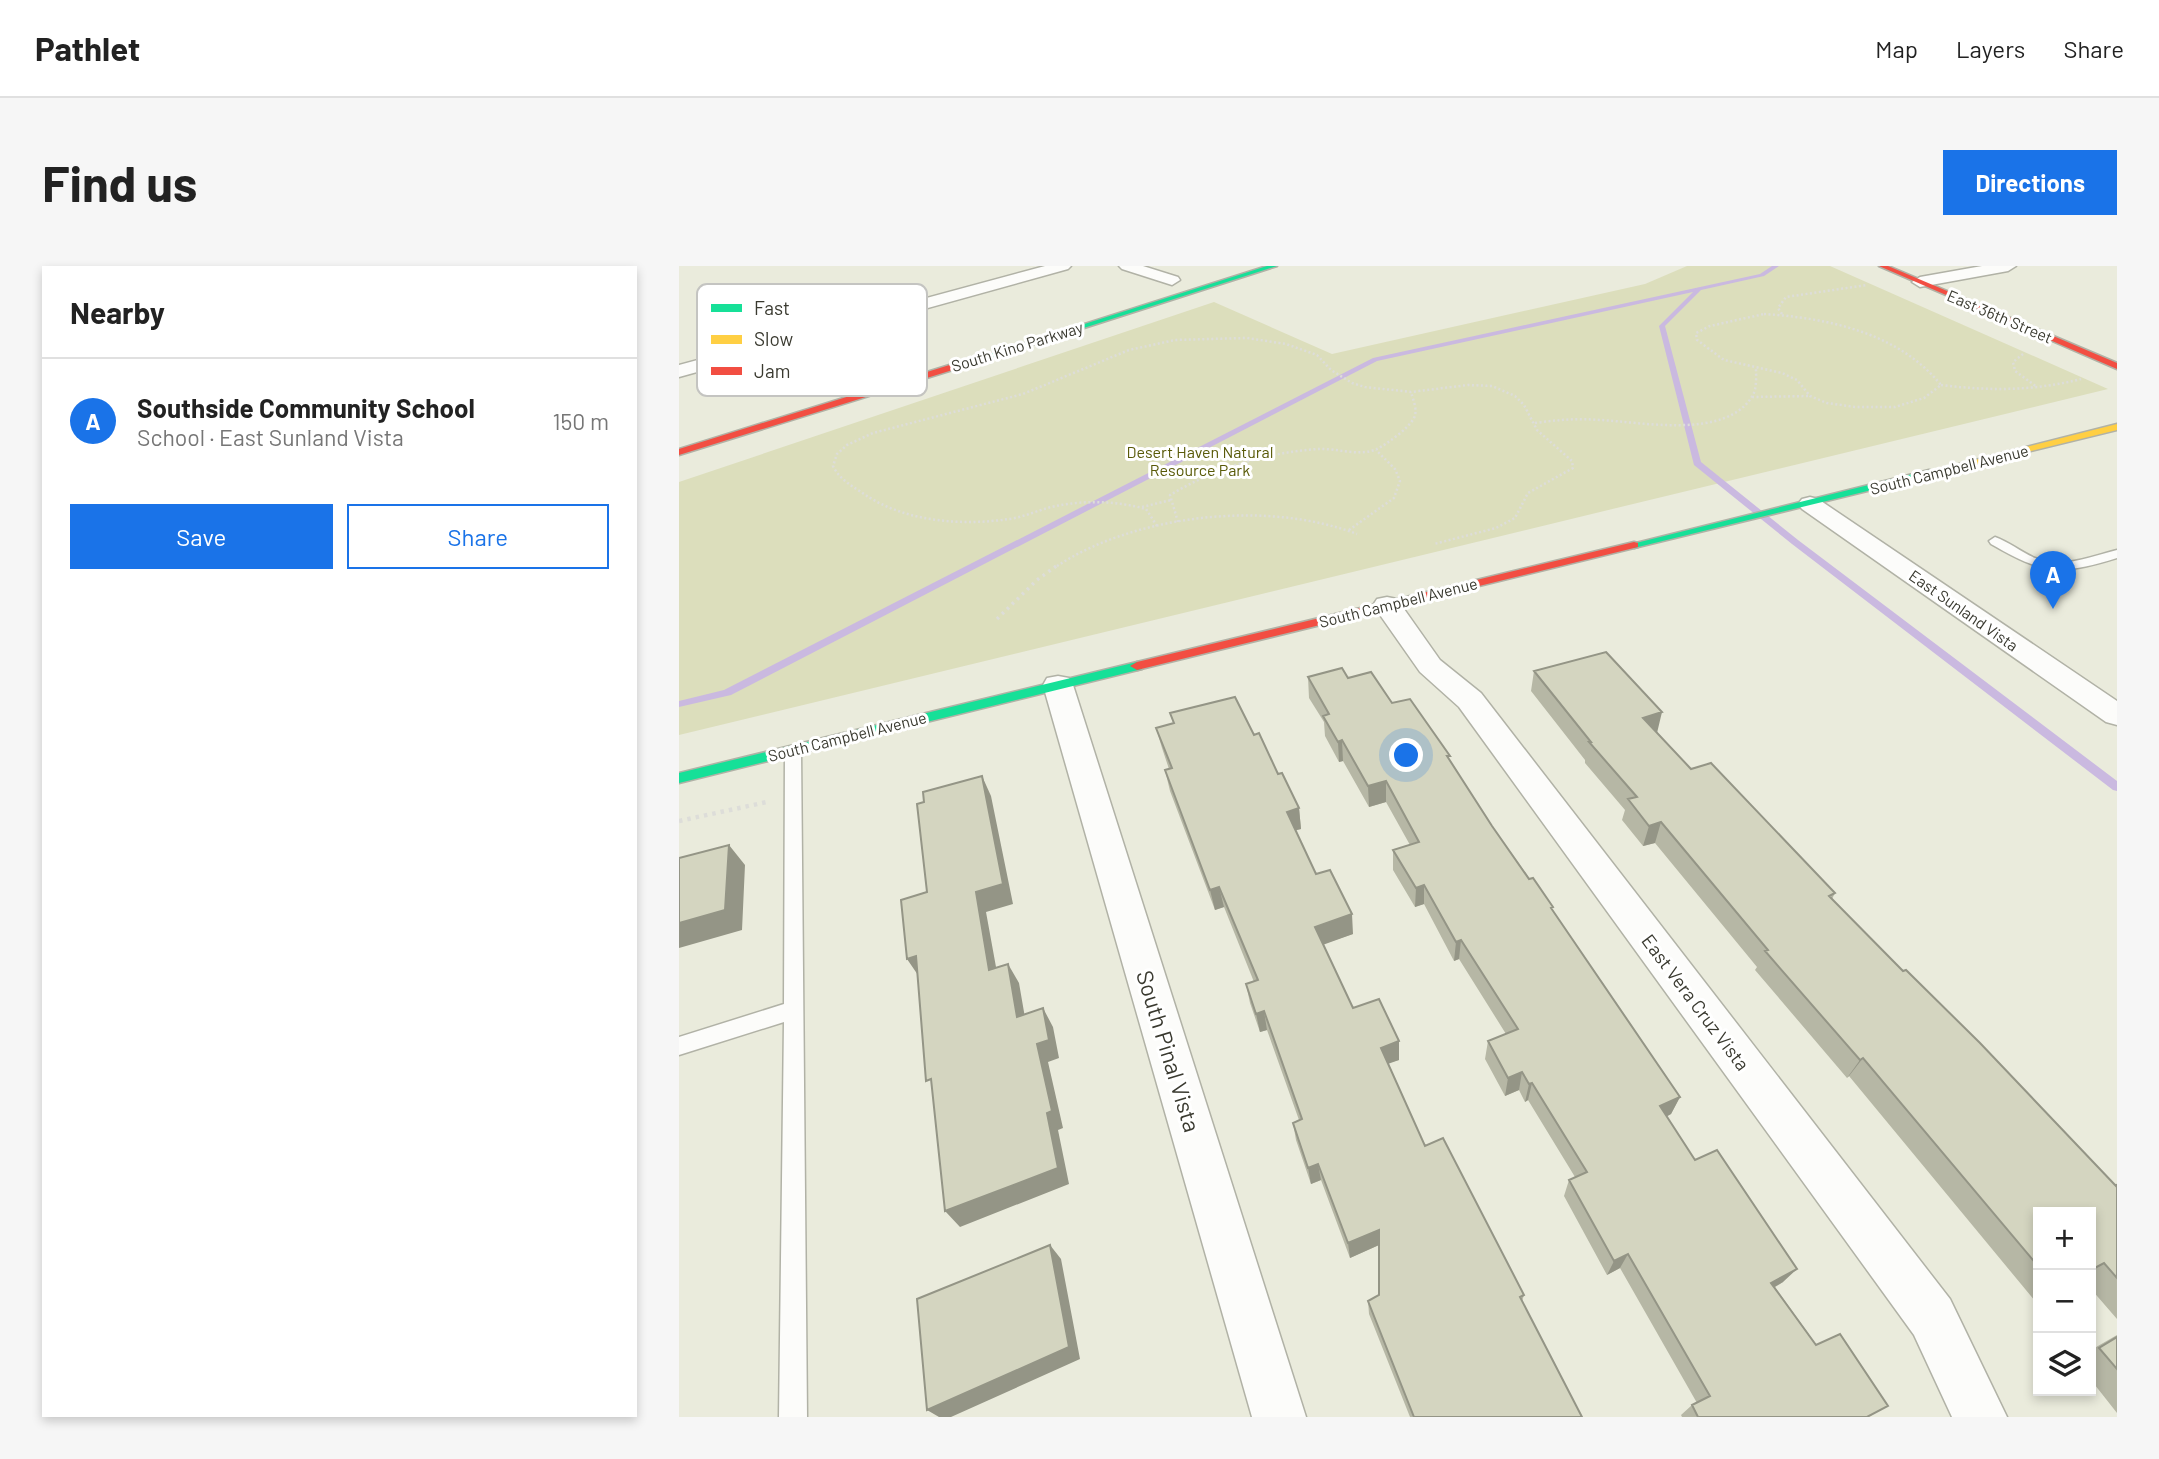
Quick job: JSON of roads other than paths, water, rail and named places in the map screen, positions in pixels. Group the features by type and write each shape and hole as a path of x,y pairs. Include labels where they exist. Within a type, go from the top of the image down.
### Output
{"street":[{"path":"927,303 1063,266"},
{"path":"1127,266 1177,278"},
{"name":"South Kino Parkway","path":"927,374 1274,266"},
{"name":"East 36th Street","path":"1882,266 2117,366"},
{"path":"1920,282 2008,266"},
{"path":"1145,288 1177,278"},
{"path":"679,371 697,366"},
{"name":"South Kino Parkway","path":"679,452 858,396"},
{"name":"South Campbell Avenue","path":"679,778 2113,431"},
{"name":"East Sunland Vista","path":"1810,504 2117,715"},
{"name":"East Vera Cruz Vista","path":"1387,605 1430,666 1470,701 1932,1317 1980,1417"},
{"name":"South Pinal Vista","path":"1058,685 1279,1417"}],"lane":[{"path":"1995,541 2023,558 2055,569 2074,568 2117,554"},
{"path":"793,750 793,1417"},
{"path":"679,1046 795,1010"}],"waterway":[{"path":"679,704 727,693 1375,359 1762,275 1776,266"},
{"path":"1699,289 1662,326 1697,463 1795,542 2117,787"}],"place":[{"name":"Southside Community School","path":"2053,609"}],"park label":[{"name":"Desert Haven Natural Resource Park","path":"1200,460"}]}
